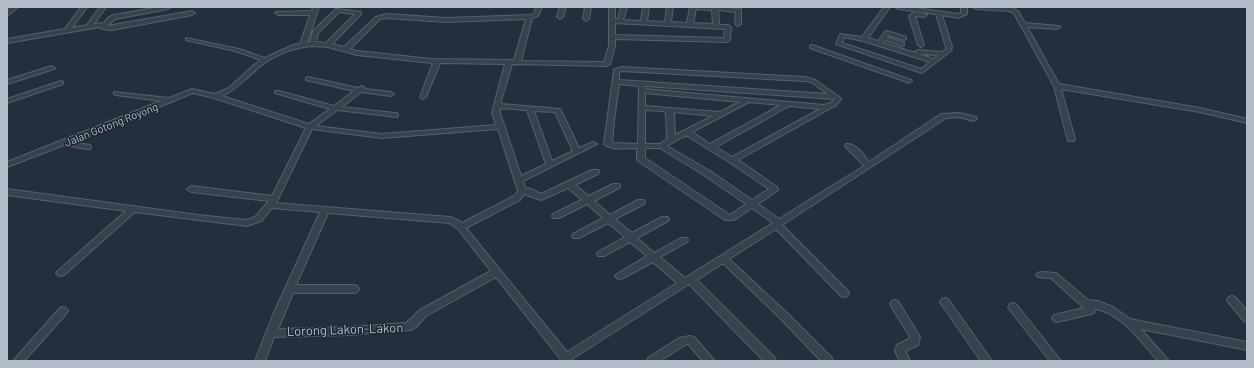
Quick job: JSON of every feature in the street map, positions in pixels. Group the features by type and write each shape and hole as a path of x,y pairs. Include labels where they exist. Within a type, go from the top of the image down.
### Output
{"street":[{"path":"7,7 14,8 7,14"},
{"path":"67,31 84,7"},
{"path":"89,27 103,7"},
{"path":"168,7 110,18 103,28 112,28 192,13"},
{"path":"303,44 316,7"},
{"path":"345,50 378,18 387,16 446,20 529,17 536,15 539,7"},
{"path":"560,17 563,7"},
{"path":"586,19 588,7"},
{"path":"216,96 231,89 266,60 290,48 303,44 328,45 357,54 437,62 607,64 613,37 612,7"},
{"path":"620,22 624,7"},
{"path":"644,23 646,7"},
{"path":"668,24 670,7"},
{"path":"690,25 694,7 740,8 738,24"},
{"path":"864,39 887,7"},
{"path":"898,7 938,14"},
{"path":"921,45 912,16 917,14 963,15 964,7"},
{"path":"976,7 1013,10 1018,14 1057,86 1070,139"},
{"path":"715,8 716,26"},
{"path":"314,44 315,32 338,10 359,13 328,45"},
{"path":"278,12 314,14"},
{"path":"938,14 947,50"},
{"path":"522,191 496,113 497,106 529,17"},
{"path":"613,21 728,26 727,43 703,39 613,37"},
{"path":"632,37 634,22"},
{"path":"657,38 658,23"},
{"path":"7,41 106,24"},
{"path":"679,39 680,24"},
{"path":"703,39 704,25"},
{"path":"1023,25 1057,27"},
{"path":"903,41 881,41 842,35 837,46 922,71"},
{"path":"188,39 237,50 266,60"},
{"path":"881,41 903,51 935,61"},
{"path":"812,47 907,83 947,50"},
{"path":"903,51 947,50"},
{"path":"423,97 437,62"},
{"path":"7,82 52,68"},
{"path":"732,160 828,108 837,102 838,99 813,81 805,79 619,69 616,71 608,144 613,146 662,146 707,173 777,223 844,293"},
{"path":"308,79 391,94"},
{"path":"616,82 642,88 828,108"},
{"path":"7,101 61,83"},
{"path":"1057,86 1200,110 1247,121"},
{"path":"642,88 748,90 836,97"},
{"path":"642,88 642,146 640,156 642,160 727,218 731,218 774,188 686,132"},
{"path":"7,193 132,210 247,223 255,221 272,202 310,126 361,89"},
{"path":"748,90 748,100"},
{"name":"Jalan Gotong Royong","path":"7,165 192,91 216,96 310,126 388,137 501,127"},
{"path":"277,92 335,108 394,116"},
{"path":"116,94 171,100"},
{"path":"662,146 748,100"},
{"path":"710,146 788,104"},
{"path":"497,106 555,109 560,111 577,152"},
{"path":"530,108 550,164"},
{"path":"642,108 721,114"},
{"path":"669,110 671,113 671,140"},
{"path":"191,190 325,211 450,220 455,222 461,227 498,272 567,359 944,116 959,115 973,119"},
{"path":"65,142 87,147"},
{"path":"519,180 593,144"},
{"path":"849,146 857,152 868,166"},
{"path":"522,191 528,191 540,197 594,172"},
{"path":"569,184 654,258 687,281 771,361"},
{"path":"556,216 616,186"},
{"path":"461,227 517,198 522,191"},
{"path":"576,236 641,202"},
{"path":"61,273 132,210"},
{"path":"260,361 325,211"},
{"path":"602,254 665,219"},
{"path":"620,276 684,240"},
{"path":"723,258 785,317 828,361"},
{"name":"Lorong Lakon-Lakon","path":"271,333 350,331 408,327 413,324 423,313 498,272"},
{"path":"1041,275 1053,275 1062,285 1086,304 1091,311 1057,318"},
{"path":"290,289 354,289"},
{"path":"1232,300 1247,318"},
{"path":"945,302 987,361"},
{"path":"895,304 915,337 914,342 901,348 900,351 905,361"},
{"path":"1086,304 1101,306 1127,322 1164,361"},
{"path":"1013,307 1056,361"},
{"path":"18,361 63,311"},
{"path":"1127,322 1247,346"},
{"path":"652,361 686,340 692,342 710,361"}]}
